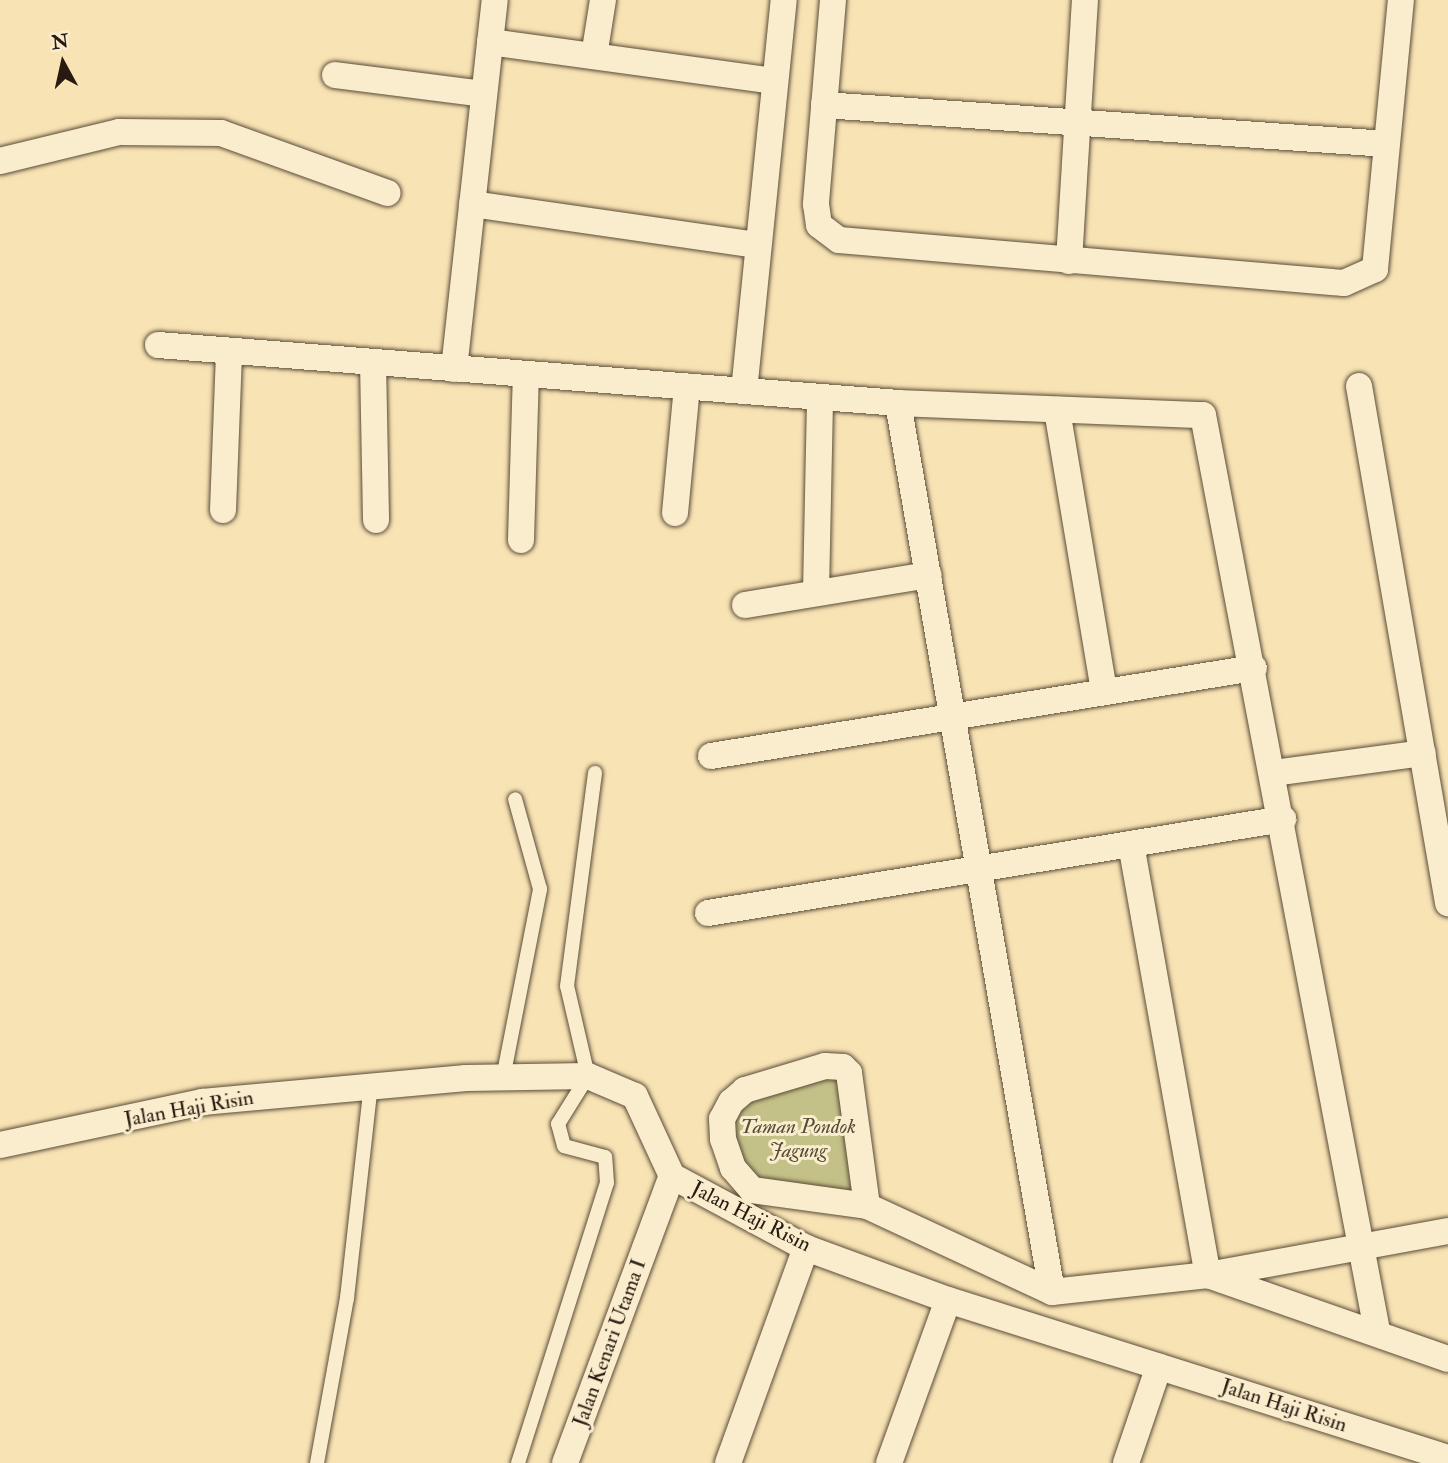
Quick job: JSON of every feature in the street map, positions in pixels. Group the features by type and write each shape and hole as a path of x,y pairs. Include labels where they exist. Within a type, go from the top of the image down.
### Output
{"street":[{"path":"454,369 495,0"},
{"path":"594,56 603,0"},
{"path":"744,391 755,245 784,0"},
{"path":"832,0 816,204 819,225 839,240 1069,261 1356,282 1375,270 1401,0"},
{"path":"1069,261 1085,0"},
{"path":"490,42 773,81"},
{"path":"335,75 484,94"},
{"path":"824,105 1387,144"},
{"path":"0,161 118,132 220,133 388,193"},
{"path":"472,204 755,245"},
{"path":"158,345 898,404 1203,415 1365,1246 1377,1331"},
{"path":"223,510 229,352"},
{"path":"373,362 376,520"},
{"path":"521,540 526,374"},
{"path":"1359,386 1448,903"},
{"path":"675,513 687,387"},
{"path":"816,592 820,397"},
{"path":"898,404 1052,1292"},
{"path":"1057,410 1104,692"},
{"path":"745,605 929,575"},
{"path":"711,756 1254,668"},
{"path":"1274,773 1423,753"},
{"path":"708,913 1283,819"},
{"path":"1131,844 1208,1275"},
{"path":"867,1206 849,1073 843,1068 825,1066 755,1087 731,1102 722,1119 723,1139 733,1168 752,1190 867,1206 1052,1292 1208,1275 1448,1231"},
{"name":"Jalan Haji Risin","path":"0,1145 202,1102 371,1085 588,1076 635,1096 672,1177 806,1248 948,1300 1448,1458"},
{"name":"Jalan Kenari Utama I","path":"565,1463 672,1177"},
{"path":"728,1463 806,1248"},
{"path":"1208,1275 1377,1331 1448,1359"},
{"path":"889,1463 948,1300"},
{"path":"1126,1463 1159,1366"}],"lane":[{"path":"518,1463 607,1183 605,1157 564,1146 559,1136 558,1124 588,1076 567,986 596,773"},
{"path":"503,1078 540,889 515,799"},
{"path":"317,1463 347,1298 371,1085"}],"green space":[{"name":"Taman Pondok Jagung","path":"849,1073 867,1206 767,1195 733,1168 722,1119 786,1078"}]}
